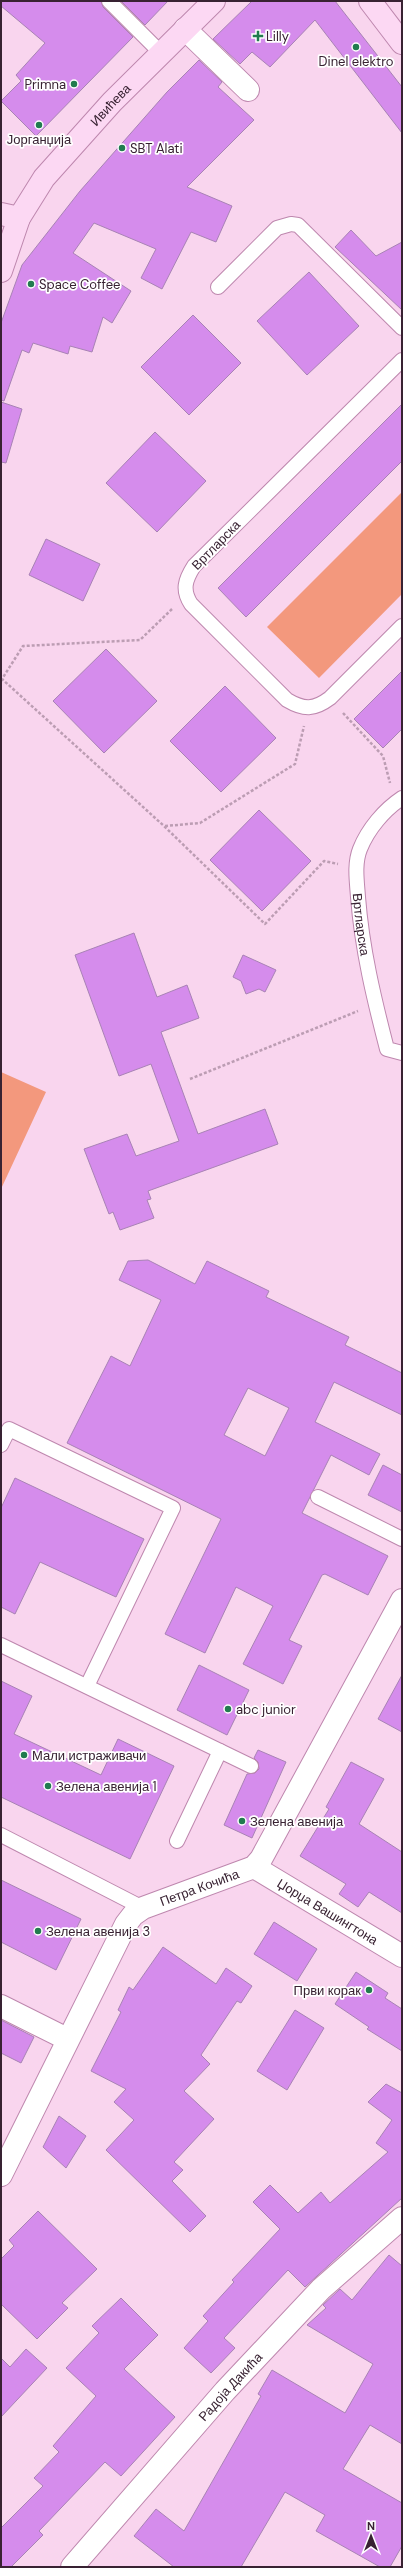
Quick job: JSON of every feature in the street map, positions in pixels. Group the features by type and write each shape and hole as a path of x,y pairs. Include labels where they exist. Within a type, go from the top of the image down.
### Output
{"main road":[{"name":"Ивићева","path":"1,271 10,216 112,102 214,1"},
{"path":"370,1 402,43"}],"street":[{"path":"185,30 248,90"},
{"name":"Петра Кочића","path":"1,2175 67,2039 126,1924 142,1908 254,1867 266,1850 402,1600"},
{"name":"Џорџа Вашингтона","path":"254,1867 402,1956"},
{"path":"1,2006 67,2039"},
{"name":"Радоја Дакића","path":"72,2567 225,2392 316,2295 402,2218"}],"lane":[{"path":"109,1 161,53"},
{"path":"218,287 277,228 291,224 298,225 402,328"},
{"name":"Вртларска","path":"185,596 184,587 194,566 402,360"},
{"path":"185,596 191,604 287,700 308,709 320,706 330,698 402,626"},
{"name":"Вртларска","path":"399,801 368,834 359,850 356,868 360,921 375,1004 387,1049 402,1054"},
{"path":"1,1445 9,1428 173,1508 86,1686"},
{"path":"318,1497 402,1539"},
{"path":"1,1645 251,1766"},
{"path":"177,1841 220,1751"},
{"path":"1,1835 142,1908"}],"path":[{"path":"185,596 140,640 23,646 2,679 164,826 265,924 324,861 356,868"},
{"path":"330,698 383,756 399,801"},
{"path":"164,826 200,823 296,764 308,709"},
{"path":"190,1079 375,1004"}],"shaded area":[{"path":"402,492 402,594 319,678 267,627"},
{"path":"1,1072 46,1092 1,1189"}],"building":[{"path":"1,1 101,1 103,7 133,37 36,136 1,101 21,81 16,75 45,43 1,6"},
{"path":"121,1 168,1 145,25"},
{"name":"Lilly","path":"252,1 335,1 402,87 402,133 315,20 270,67 252,52 240,64 213,39"},
{"path":"199,60 222,82 218,87 254,120 187,187 232,206 216,242 191,232 162,289 141,278 156,249 94,223 73,253 131,291 112,323 103,317 92,352 70,346 68,354 33,343 29,353 22,350 4,401 1,400 1,323 22,265 80,191 167,92"},
{"path":"351,230 376,256 402,242 402,310 335,247"},
{"path":"309,272 359,326 307,375 257,321"},
{"path":"193,315 241,363 189,415 141,367"},
{"path":"1,402 22,409 6,463 1,462"},
{"path":"402,404 402,461 246,617 218,588"},
{"path":"155,432 206,481 157,532 106,483"},
{"path":"46,539 100,564 83,601 29,575"},
{"path":"106,649 157,701 104,753 53,701"},
{"path":"402,671 402,729 383,748 354,719"},
{"path":"225,686 276,738 221,792 170,741"},
{"path":"259,810 311,861 262,911 210,860"},
{"path":"134,933 157,997 187,985 199,1018 161,1032 198,1134 265,1109 278,1144 148,1191 151,1199 147,1200 154,1218 120,1230 113,1212 109,1214 84,1149 127,1134 136,1156 179,1141 151,1064 119,1076 75,955"},
{"path":"243,955 276,970 265,992 259,989 246,994 241,981 233,977"},
{"path":"148,1260 195,1284 207,1261 269,1291 266,1297 349,1337 345,1345 402,1373 402,1415 334,1382 315,1422 380,1454 369,1475 331,1455 302,1513 388,1556 368,1595 325,1574 322,1575 289,1640 302,1646 283,1684 243,1664 273,1606 236,1587 205,1653 165,1634 221,1519 67,1443 111,1356 130,1366 161,1300 119,1280 128,1261","holes":["248,1388 289,1408 265,1456 224,1435"]},
{"path":"383,1465 402,1475 402,1512 368,1495"},
{"path":"15,1478 144,1539 116,1597 40,1562 15,1614 1,1607 1,1508"},
{"path":"199,1665 249,1690 227,1735 177,1710"},
{"path":"402,1675 402,1732 378,1719"},
{"path":"1,1681 32,1696 14,1734 101,1775 118,1739 174,1766 130,1859 1,1797"},
{"path":"258,1750 286,1762 252,1838 224,1825 247,1774 255,1773 259,1769 258,1762 254,1758"},
{"path":"351,1762 384,1779 359,1824 402,1852 402,1913 369,1892 358,1907 339,1894 346,1884 300,1856 329,1809 326,1807"},
{"name":"Зелена авенија 3","path":"1,1880 81,1919 56,1970 1,1942"},
{"path":"274,1922 317,1949 297,1981 254,1954"},
{"path":"163,1947 216,1984 226,1968 252,1986 241,2003 237,2001 201,2055 210,2064 184,2091 214,2119 174,2162 183,2170 172,2181 206,2216 190,2232 106,2150 134,2120 114,2102 126,2089 91,2071 121,2012 118,2010 129,1987 133,1990"},
{"path":"356,1972 388,1993 385,1998 402,2009 402,2051 367,2029 369,2027 335,2004"},
{"path":"295,2010 324,2028 287,2090 257,2071"},
{"path":"1,2020 34,2037 21,2063 1,2053"},
{"path":"386,2084 402,2093 402,2198 305,2287 288,2270 224,2338 235,2348 211,2373 184,2348 208,2321 203,2316 234,2282 232,2280 280,2229 253,2202 270,2185 298,2213 321,2192 330,2203 388,2152 376,2143 392,2120 368,2102"},
{"path":"59,2116 86,2136 66,2168 43,2147"},
{"path":"38,2211 97,2269 62,2303 68,2308 37,2339 1,2304 1,2259 14,2246 9,2240"},
{"path":"389,2255 402,2266 402,2444 370,2425 343,2469 402,2503 402,2546 390,2567 380,2567 316,2531 325,2515 285,2492 241,2567 174,2567 134,2536 156,2509 184,2531 261,2396 258,2394 272,2370 345,2413 373,2364 307,2325 326,2308 323,2305 340,2289 352,2300"},
{"path":"121,2298 158,2335 124,2369 175,2417 121,2476 105,2462 39,2531 43,2535 11,2567 1,2567 1,2528 43,2486 34,2478 59,2452 53,2446 96,2396 66,2368 99,2333 92,2326"},
{"path":"26,2349 47,2368 1,2417 1,2358 10,2367"}],"place":[{"name":"Lilly","path":"258,36"},
{"name":"Dinel elektro","path":"356,47"},
{"name":"Primna","path":"74,84"},
{"name":"Јорганџија","path":"39,125"},
{"name":"SBT Alati","path":"122,148"},
{"name":"Space Coffee","path":"31,284"},
{"name":"abc junior","path":"228,1709"},
{"name":"Мали истраживачи","path":"24,1755"},
{"name":"Зелена авенија 1","path":"48,1786"},
{"name":"Зелена авенија","path":"242,1821"},
{"name":"Зелена авенија 3","path":"38,1931"},
{"name":"Први корак","path":"369,1990"}]}
